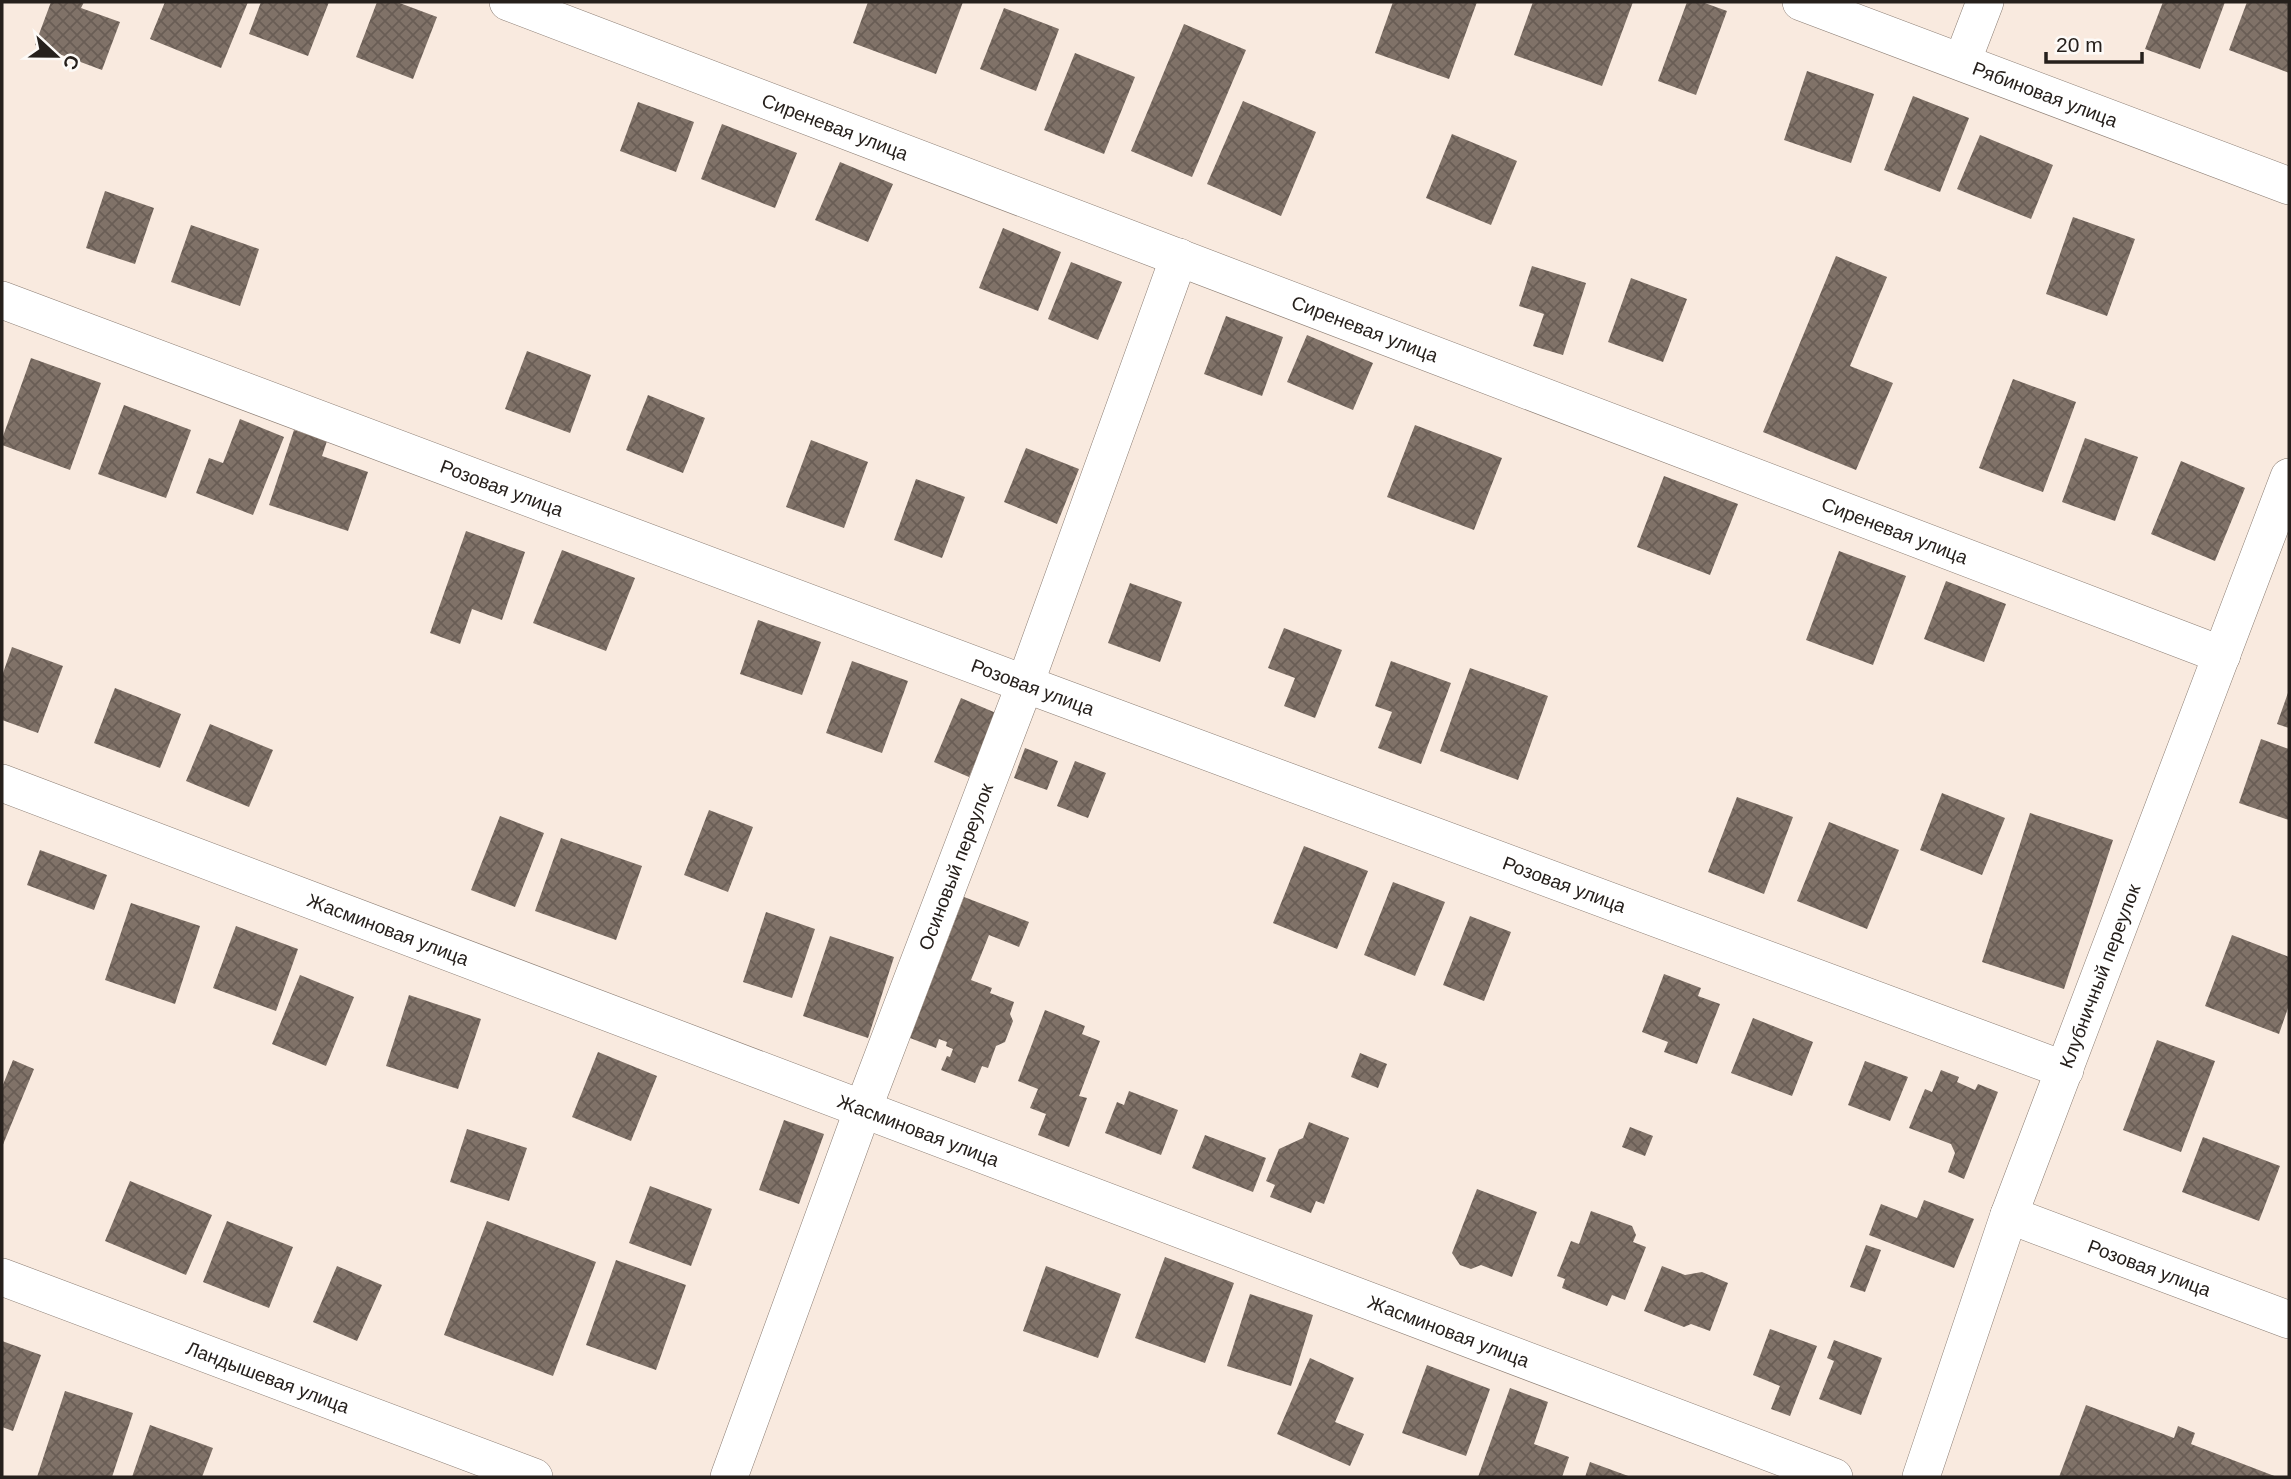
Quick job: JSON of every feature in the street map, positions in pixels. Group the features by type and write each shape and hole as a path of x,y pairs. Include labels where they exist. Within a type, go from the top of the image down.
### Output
{"street":[{"name":"Сиреневая улица","path":"508,2 2222,655"},
{"name":"Рябиновая улица","path":"1801,2 2289,186"},
{"path":"1962,62 1985,2"},
{"name":"Осиновый переулок","path":"729,1477 863,1109 1024,684 1179,257"},
{"name":"Розовая улица","path":"3,305 2065,1069"},
{"name":"Клубничный переулок","path":"1921,1477 2009,1216 2289,477"},
{"name":"Жасминовая улица","path":"2,783 1835,1477"},
{"name":"Розовая улица","path":"2009,1216 2289,1320"},
{"name":"Ландышевая улица","path":"2,1277 534,1477"}],"building":[{"path":"51,2 84,2 81,8 120,22 102,70 35,45"},
{"path":"165,2 248,2 221,68 150,39"},
{"path":"261,2 329,2 308,56 249,34"},
{"path":"377,2 397,2 437,17 413,79 356,57"},
{"path":"868,2 963,2 936,74 853,43"},
{"path":"1393,2 1477,2 1449,79 1375,53"},
{"path":"1533,2 1633,2 1602,86 1514,55"},
{"path":"1687,2 1702,2 1727,11 1696,95 1658,81"},
{"path":"2163,2 2225,2 2200,69 2145,49"},
{"path":"2247,2 2289,2 2289,73 2229,50"},
{"path":"1004,8 1059,29 1036,91 980,69"},
{"path":"1184,24 1246,50 1192,177 1131,151"},
{"path":"1075,53 1135,77 1104,154 1044,130"},
{"path":"1807,71 1874,94 1851,163 1784,140"},
{"path":"1913,96 1969,118 1940,192 1884,170"},
{"path":"1243,101 1316,132 1281,216 1207,184"},
{"path":"638,102 694,122 676,172 620,151"},
{"path":"722,124 797,153 775,208 701,179"},
{"path":"1452,134 1517,161 1491,225 1426,198"},
{"path":"1980,135 2053,165 2031,219 1957,189"},
{"path":"840,162 893,184 868,242 815,220"},
{"path":"105,191 154,208 135,264 86,248"},
{"path":"2073,217 2135,239 2107,316 2046,294"},
{"path":"191,225 259,249 240,306 171,282"},
{"path":"1003,228 1061,252 1038,311 979,288"},
{"path":"1836,256 1887,277 1850,366 1893,383 1856,470 1763,432"},
{"path":"1071,262 1122,282 1098,340 1048,319"},
{"path":"1532,266 1586,283 1563,355 1533,346 1544,314 1519,306"},
{"path":"1631,278 1687,299 1663,362 1608,342"},
{"path":"1226,316 1283,337 1262,396 1204,374"},
{"path":"1307,335 1373,363 1353,410 1287,382"},
{"path":"527,351 591,375 570,433 505,409"},
{"path":"31,358 101,383 70,470 2,445"},
{"path":"2013,379 2076,402 2043,492 1979,468"},
{"path":"648,395 705,418 683,473 626,450"},
{"path":"124,405 191,430 166,498 98,474"},
{"path":"240,419 284,437 253,515 196,493 209,458 223,463"},
{"path":"1415,425 1502,458 1474,530 1387,497"},
{"path":"294,430 327,441 322,456 368,472 348,531 269,505"},
{"path":"2085,438 2138,457 2115,521 2062,502"},
{"path":"811,440 868,462 844,528 786,507"},
{"path":"1026,448 1079,469 1057,524 1004,502"},
{"path":"2181,461 2245,488 2215,561 2151,534"},
{"path":"1664,476 1738,504 1710,575 1637,547"},
{"path":"916,479 965,497 942,558 894,540"},
{"path":"466,531 525,552 502,620 472,609 460,644 430,633"},
{"path":"562,550 635,578 606,651 533,623"},
{"path":"1839,551 1906,576 1873,665 1806,640"},
{"path":"1946,581 2006,604 1984,662 1924,639"},
{"path":"1130,583 1182,602 1160,662 1108,643"},
{"path":"758,620 821,642 802,695 740,674"},
{"path":"1284,628 1342,650 1315,718 1284,706 1295,678 1268,668"},
{"path":"12,647 63,666 38,733 2,720 2,676"},
{"path":"852,661 908,681 882,753 826,733"},
{"path":"1391,661 1451,683 1421,764 1378,748 1392,712 1375,706"},
{"path":"1470,668 1548,696 1518,780 1440,751"},
{"path":"115,688 181,714 160,768 94,743"},
{"path":"2289,690 2289,728 2277,724"},
{"path":"961,698 996,713 969,777 934,762"},
{"path":"210,724 273,750 249,807 186,781"},
{"path":"2261,739 2289,749 2289,820 2239,803"},
{"path":"1025,748 1058,761 1047,790 1014,778"},
{"path":"1075,761 1106,773 1088,818 1057,806"},
{"path":"1942,793 2005,818 1982,875 1920,850"},
{"path":"1737,797 1793,817 1764,894 1708,872"},
{"path":"709,810 753,827 728,892 684,875"},
{"path":"2030,813 2113,840 2064,989 1982,962"},
{"path":"500,816 544,833 515,907 471,890"},
{"path":"1829,822 1899,850 1867,929 1797,901"},
{"path":"561,838 642,866 616,940 535,911"},
{"path":"1304,846 1368,871 1337,949 1273,923"},
{"path":"40,850 107,875 94,910 27,885"},
{"path":"1393,882 1445,902 1415,976 1364,955"},
{"path":"964,897 1029,922 1019,947 989,935 971,980 992,988 990,993 1014,1002 1010,1014 1013,1021 1005,1042 996,1046 988,1068 982,1066 975,1083 941,1070 953,1049 946,1046 947,1042 939,1039 936,1048 910,1038"},
{"path":"131,903 200,926 175,1004 105,980"},
{"path":"766,912 815,929 792,998 743,982"},
{"path":"1470,916 1511,932 1484,1001 1443,985"},
{"path":"236,926 298,949 276,1011 213,988"},
{"path":"2232,935 2289,957 2289,1005 2279,1034 2205,1006"},
{"path":"830,936 894,957 868,1038 803,1016"},
{"path":"1664,974 1701,988 1698,996 1720,1004 1697,1064 1664,1052 1668,1042 1642,1032"},
{"path":"300,975 354,997 326,1066 272,1044"},
{"path":"409,995 481,1019 458,1089 386,1066"},
{"path":"1045,1010 1085,1026 1082,1034 1100,1041 1079,1096 1087,1098 1069,1147 1038,1135 1046,1114 1030,1108 1038,1089 1018,1081"},
{"path":"1753,1018 1813,1042 1792,1096 1731,1073"},
{"path":"2157,1040 2215,1061 2181,1152 2123,1130"},
{"path":"598,1052 657,1076 631,1141 572,1117"},
{"path":"1360,1053 1387,1064 1378,1088 1351,1077"},
{"path":"13,1060 34,1069 2,1147 2,1087"},
{"path":"1865,1061 1908,1077 1890,1121 1848,1105"},
{"path":"1941,1070 1959,1077 1957,1082 1975,1090 1978,1084 1998,1092 1964,1179 1948,1172 1955,1153 1951,1144 1909,1128 1925,1089 1932,1092"},
{"path":"1129,1091 1178,1110 1161,1155 1105,1133 1117,1102 1124,1105"},
{"path":"784,1120 824,1134 799,1204 759,1190"},
{"path":"1309,1122 1349,1138 1324,1204 1316,1201 1311,1213 1270,1197 1275,1185 1266,1181 1279,1149 1303,1138"},
{"path":"1630,1127 1653,1136 1645,1156 1622,1147"},
{"path":"467,1129 527,1148 509,1201 450,1182"},
{"path":"1205,1135 1266,1158 1253,1192 1192,1168"},
{"path":"2203,1137 2280,1166 2259,1221 2182,1192"},
{"path":"130,1181 212,1215 186,1275 105,1241"},
{"path":"650,1186 712,1209 691,1266 629,1243"},
{"path":"1477,1189 1537,1212 1512,1277 1481,1265 1471,1269 1460,1265 1452,1253"},
{"path":"1924,1200 1974,1219 1954,1268 1869,1235 1881,1204 1917,1218"},
{"path":"1591,1211 1632,1226 1636,1235 1633,1242 1646,1247 1625,1300 1612,1295 1607,1306 1562,1288 1565,1279 1557,1276 1571,1241 1579,1244"},
{"path":"227,1221 293,1247 269,1308 203,1282"},
{"path":"487,1221 596,1262 553,1376 444,1335"},
{"path":"1866,1245 1881,1250 1865,1292 1850,1287"},
{"path":"1165,1257 1234,1283 1205,1363 1135,1338"},
{"path":"616,1260 686,1285 656,1370 586,1345"},
{"path":"337,1266 382,1285 357,1341 313,1322"},
{"path":"1046,1266 1121,1294 1098,1358 1023,1331"},
{"path":"1662,1266 1685,1275 1702,1272 1728,1283 1710,1331 1691,1324 1684,1327 1644,1311"},
{"path":"1250,1294 1313,1315 1291,1386 1227,1366"},
{"path":"1770,1329 1817,1346 1790,1416 1771,1409 1780,1386 1753,1375"},
{"path":"1834,1340 1882,1358 1861,1415 1819,1399 1834,1361 1827,1358"},
{"path":"2,1341 41,1355 13,1431 2,1427"},
{"path":"1310,1358 1354,1378 1335,1422 1364,1434 1350,1466 1277,1434"},
{"path":"1427,1365 1490,1389 1466,1456 1402,1433"},
{"path":"1510,1388 1548,1402 1534,1444 1569,1457 1562,1477 1478,1477"},
{"path":"65,1391 133,1413 112,1477 37,1477"},
{"path":"2086,1405 2174,1438 2178,1426 2195,1433 2191,1444 2277,1477 2059,1477"},
{"path":"150,1425 213,1448 202,1477 132,1477"},
{"path":"1590,1462 1631,1477 1585,1477"}]}
